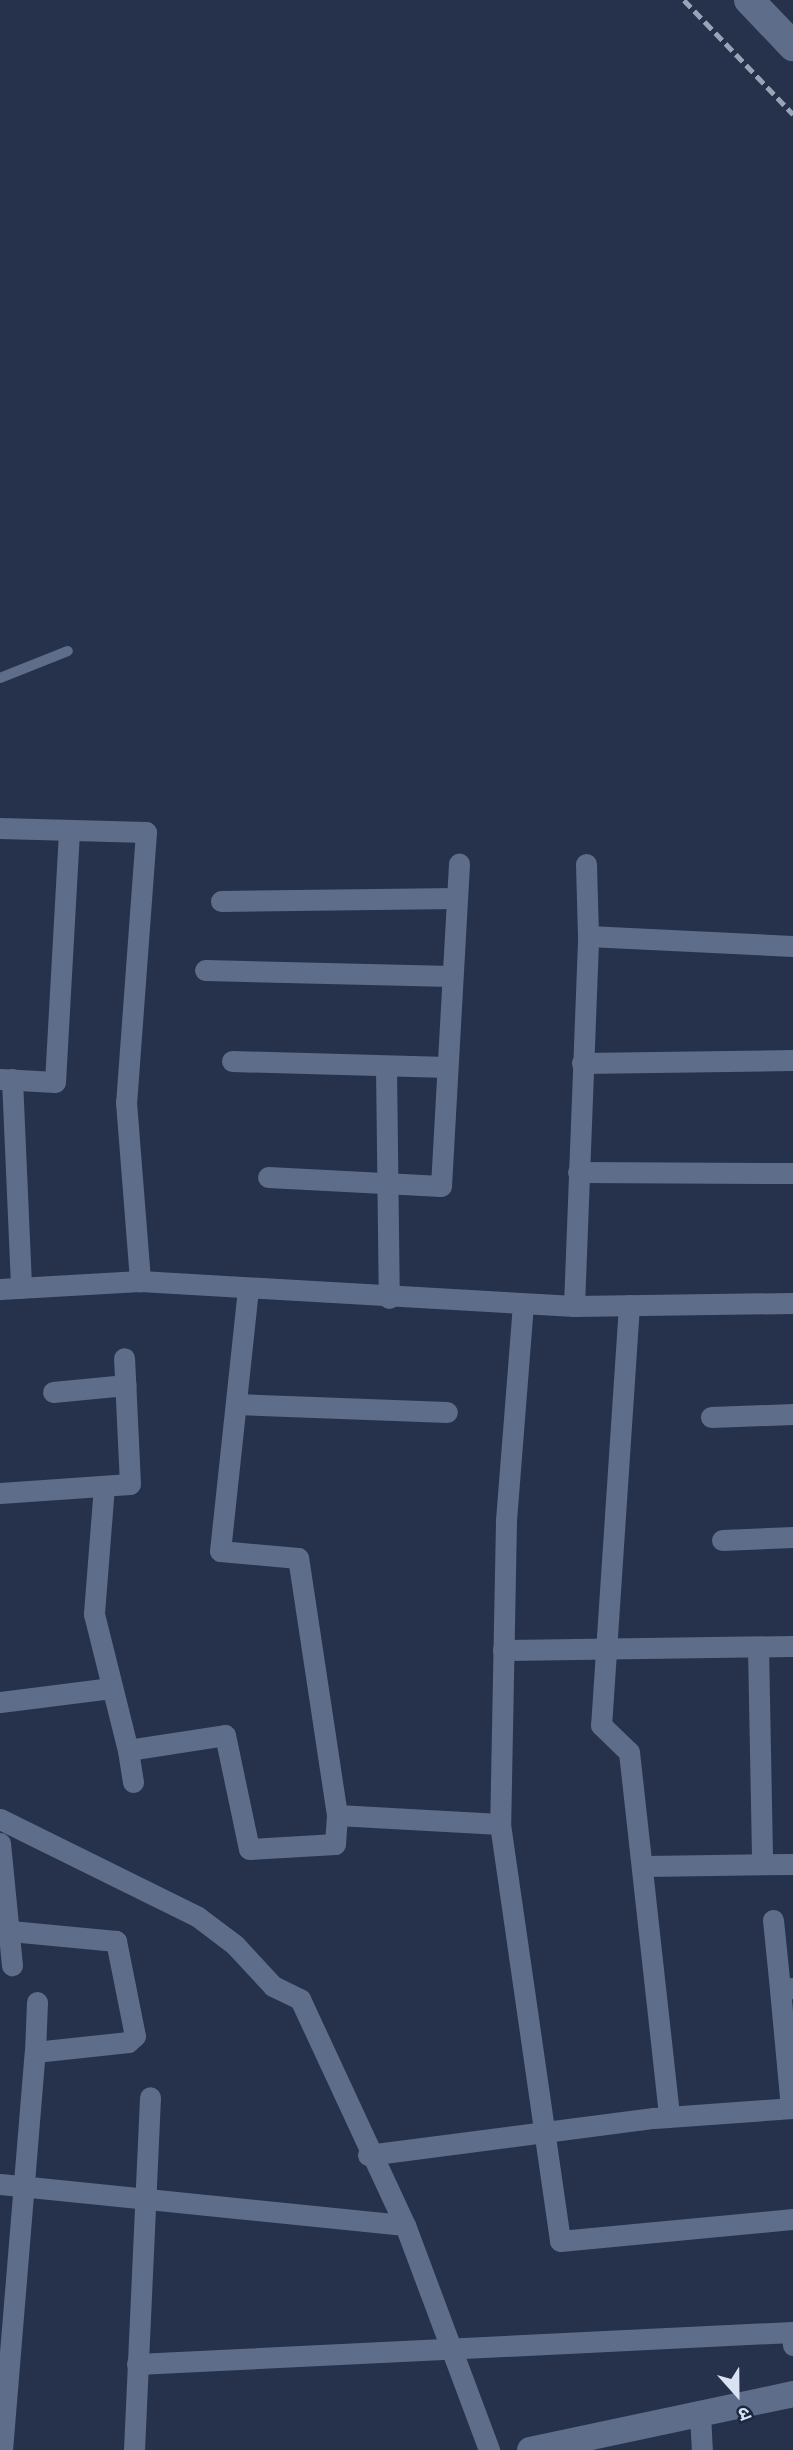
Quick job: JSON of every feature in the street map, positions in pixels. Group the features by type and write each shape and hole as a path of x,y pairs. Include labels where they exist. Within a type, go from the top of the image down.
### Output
{"main road":[{"path":"749,0 793,46"},
{"path":"777,0 793,17"}],"street":[{"path":"0,828 146,832 126,1102 140,1281"},
{"path":"69,830 55,1082 6,1079 10,1289 140,1281 389,1298 574,1306 793,1303"},
{"path":"268,1177 441,1186 459,864"},
{"path":"574,1306 589,936 586,864"},
{"path":"220,901 457,898"},
{"path":"589,936 793,946"},
{"path":"205,970 451,976"},
{"path":"582,1063 793,1060"},
{"path":"232,1061 447,1067"},
{"path":"386,1067 389,1298"},
{"path":"578,1172 793,1173"},
{"path":"128,1750 225,1735 249,1849 335,1844 337,1815 298,1558 220,1551 248,1289"},
{"path":"523,1304 503,1650 500,1825 547,2131 560,2241 793,2219"},
{"path":"629,1305 609,1652 601,1725 629,1752 645,1866 669,2117"},
{"path":"0,1493 130,1484 124,1358"},
{"path":"53,1392 126,1385"},
{"path":"237,1404 447,1412"},
{"path":"711,1417 793,1413"},
{"path":"104,1486 94,1614 128,1750 133,1782"},
{"path":"722,1540 793,1537"},
{"path":"503,1650 609,1652 793,1646"},
{"path":"758,1647 762,1864"},
{"path":"0,1703 111,1689"},
{"path":"337,1815 500,1825"},
{"path":"0,1819 198,1917 235,1945 273,1986 300,1999 368,2155 405,2225 454,2348 489,2450"},
{"path":"0,1843 12,1965"},
{"path":"645,1866 793,1864"},
{"path":"368,2155 669,2117 792,2108 786,1989 773,1920"},
{"path":"10,1931 82,1935 117,1944 134,2039 35,2052"},
{"path":"2,2450 37,2002"},
{"path":"134,2450 143,2199 150,2097"},
{"path":"0,2184 405,2225"},
{"path":"137,2364 792,2332 793,2345"},
{"path":"530,2450 793,2394"},
{"path":"700,2414 702,2450"}],"lane":[{"path":"0,678 68,651"}],"railway":[{"path":"684,0 793,114"}]}
